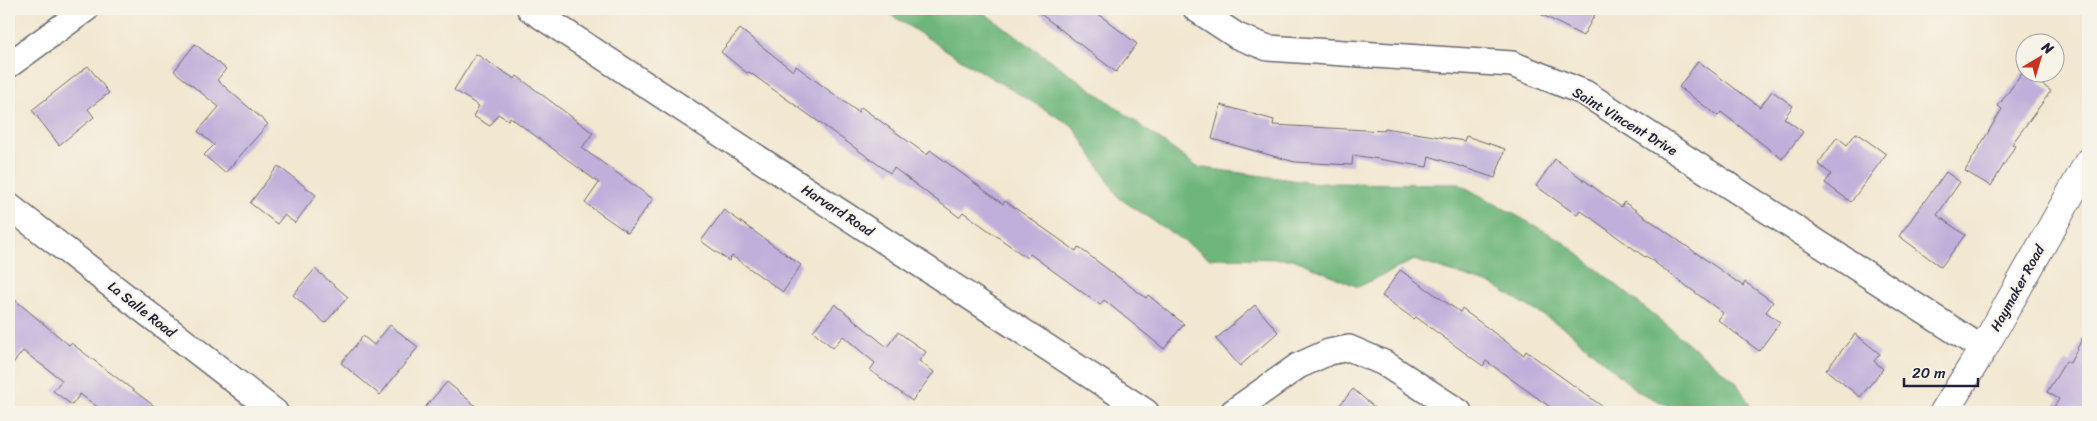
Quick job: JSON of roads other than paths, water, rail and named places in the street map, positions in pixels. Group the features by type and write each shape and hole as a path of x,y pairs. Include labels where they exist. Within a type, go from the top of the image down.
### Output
{"main road":[{"name":"Haymaker Road","path":"1944,412 1983,349 2088,163"}],"street":[{"path":"9,65 86,9"},
{"name":"Harvard Road","path":"530,9 1146,412"},
{"name":"Saint Vincent Drive","path":"1196,9 1237,36 1268,48 1512,64 1585,93 1983,349"},
{"name":"La Salle Road","path":"9,206 275,412"},
{"path":"1233,412 1298,366 1330,352 1349,348 1384,363 1459,412"}]}
